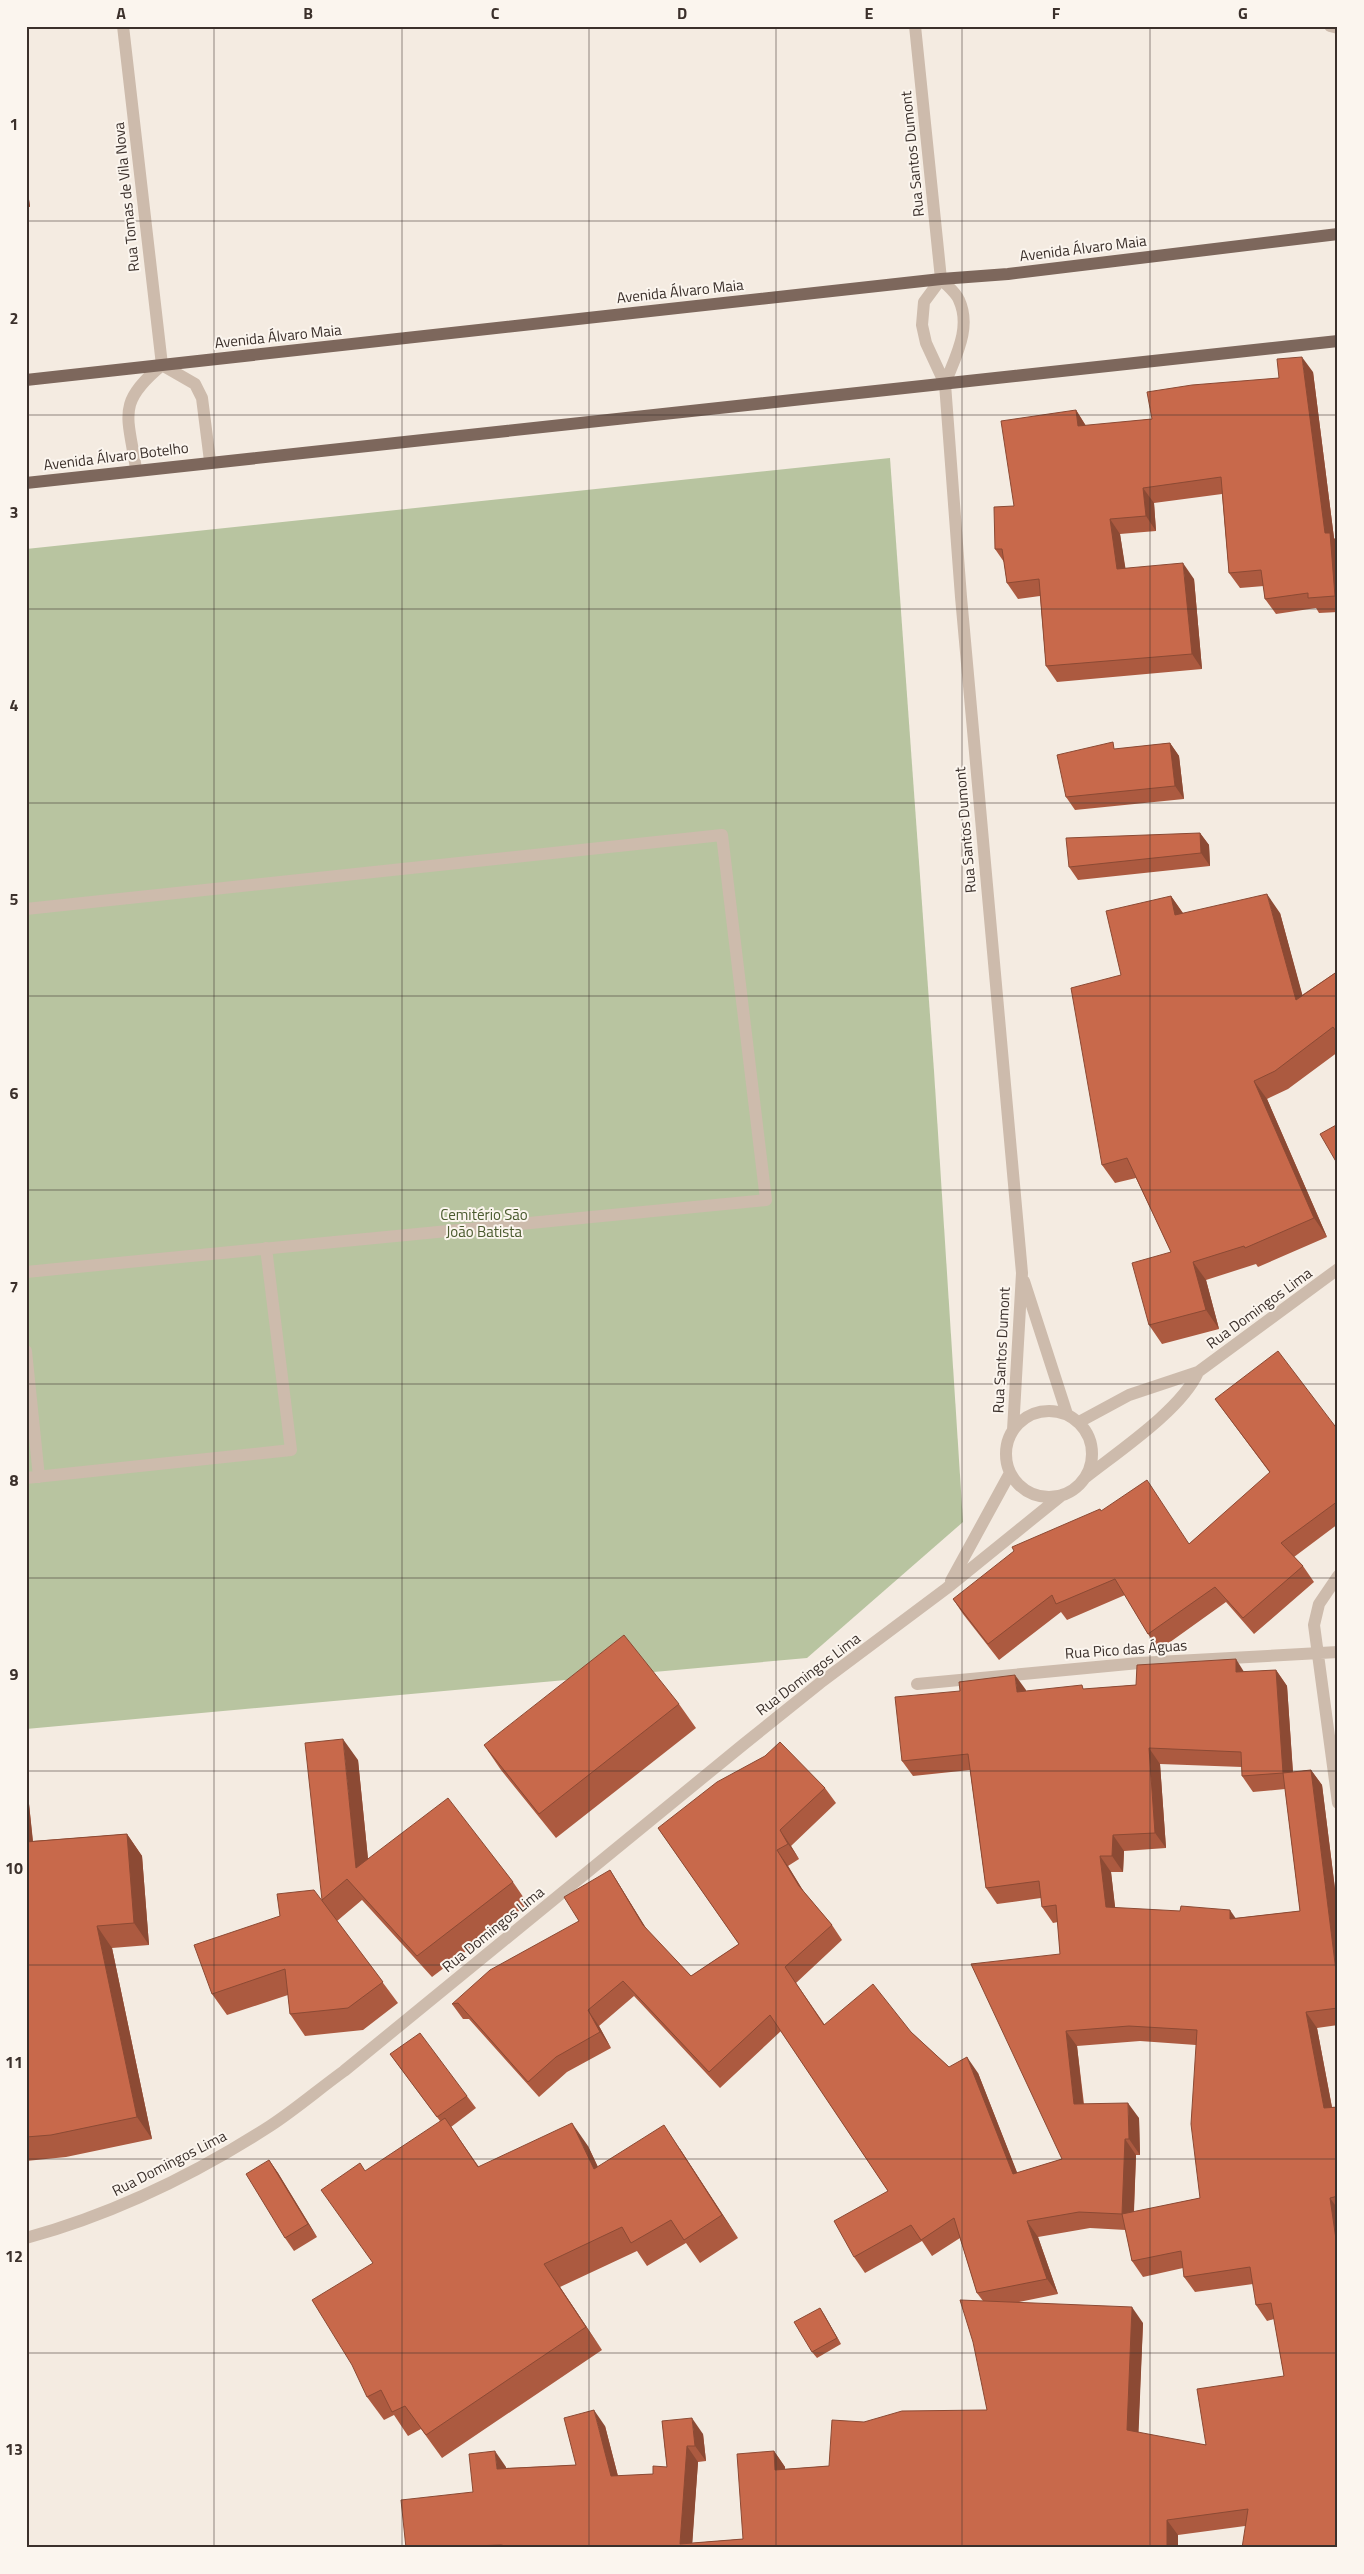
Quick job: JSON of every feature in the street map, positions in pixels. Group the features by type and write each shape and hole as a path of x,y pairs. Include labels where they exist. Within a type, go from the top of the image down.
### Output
{"main road":[{"name":"Avenida Álvaro Maia","path":"26,380 941,279 1008,274 1338,234"},
{"path":"210,462 1338,341"},
{"name":"Avenida Álvaro Botelho","path":"26,483 210,462"}],"street":[{"name":"Rua Tomas de Vila Nova","path":"123,26 162,365"},
{"name":"Rua Santos Dumont","path":"915,26 941,279 959,298 965,320 963,338 945,384"},
{"path":"1330,26 1338,28"},
{"name":"Rua Santos Dumont","path":"941,279 924,302 922,325 926,343 945,384 960,597 1022,1273 1013,1430"},
{"path":"136,469 128,406 134,391 162,365 195,384 202,398 210,462"},
{"path":"26,909 722,835 766,1200 26,1272"},
{"path":"26,1351 33,1478 291,1450 266,1248"},
{"name":"Rua Domingos Lima","path":"1079,1422 1129,1396 1198,1372 1338,1269"},
{"name":"Rua Santos Dumont","path":"1022,1273 1067,1414"},
{"name":"Rua Domingos Lima","path":"1086,1478 1148,1428 1191,1388 1198,1372"},
{"path":"1052,1411 1067,1414 1079,1422 1088,1434 1093,1449 1092,1464 1086,1478 1075,1489 1062,1495 1046,1497 1031,1494 1019,1485 1010,1473 1006,1459 1006,1444 1013,1430 1023,1419 1037,1412 1052,1411"},
{"name":"Rua Domingos Lima","path":"947,1588 1010,1473"},
{"name":"Rua Domingos Lima","path":"26,2238 72,2226 127,2205 200,2169 272,2125 344,2071 805,1695 947,1588 1062,1495"},
{"path":"1338,1576 1319,1604 1314,1625 1338,1803"},
{"name":"Rua Pico das Águas","path":"917,1684 1139,1663 1318,1655 1338,1652"}],"green space":[{"name":"Cemitério São João Batista","path":"890,458 934,1071 963,1522 807,1658 26,1729 26,549"}],"building":[{"path":"1302,357 1325,533 1330,533 1335,596 1308,598 1308,593 1265,599 1261,570 1229,573 1221,477 1143,488 1146,516 1110,519 1117,569 1183,563 1192,654 1046,666 1039,579 1007,583 1002,549 995,549 994,507 1014,506 1001,421 1076,410 1078,426 1152,419 1147,392 1192,385 1279,378 1277,359"},
{"path":"1113,742 1114,749 1170,743 1175,786 1066,797 1057,755"},
{"path":"1200,833 1201,853 1069,867 1066,838"},
{"path":"1267,894 1296,1000 1338,971 1338,1034 1333,1027 1275,1071 1254,1081 1314,1218 1245,1248 1244,1246 1193,1262 1206,1310 1149,1325 1132,1263 1171,1252 1127,1158 1102,1165 1071,988 1121,975 1106,911 1171,896 1175,915"},
{"path":"1338,1124 1338,1165 1320,1134"},
{"path":"1278,1351 1338,1430 1338,1501 1281,1543 1303,1566 1243,1618 1215,1587 1148,1634 1115,1579 1056,1604 1052,1595 988,1644 953,1599 1014,1551 1012,1547 1100,1509 1101,1511 1147,1480 1189,1544 1270,1472 1215,1399"},
{"path":"624,1635 679,1704 539,1814 484,1745"},
{"path":"1336,1657 1338,1657 1338,1678"},
{"path":"1236,1659 1236,1672 1276,1670 1283,1773 1311,1770 1338,1987 1338,2008 1306,2012 1324,2108 1338,2107 1338,2196 1330,2198 1338,2253 1338,2548 1242,2548 1248,2509 1167,2520 1167,2548 930,2548 930,2546 862,2548 516,2548 501,2545 406,2548 401,2500 473,2492 469,2454 495,2451 497,2469 576,2465 564,2418 594,2410 611,2476 653,2474 653,2466 667,2467 662,2421 692,2418 695,2446 687,2446 680,2544 743,2539 737,2454 774,2451 775,2470 829,2466 832,2420 864,2422 902,2411 987,2410 973,2342 960,2300 1132,2307 1127,2430 1206,2445 1197,2389 1284,2376 1271,2303 1256,2305 1250,2267 1184,2277 1181,2251 1132,2261 1122,2214 1079,2212 1027,2221 1047,2279 977,2293 954,2218 921,2240 911,2225 854,2257 834,2221 888,2191 770,2015 709,2072 623,1981 588,2010 600,2032 556,2057 528,2082 458,2003 452,2004 490,1970 579,1921 564,1897 610,1870 643,1925 691,1976 739,1944 658,1828 717,1782 765,1756 780,1742 825,1788 780,1830 788,1844 777,1850 799,1886 832,1925 785,1967 824,2025 873,1984 911,2032 949,2067 967,2057 1013,2174 1062,2159 971,1964 1060,1954 1056,1905 1042,1907 1039,1881 986,1888 968,1754 902,1761 895,1697 960,1691 959,1682 1015,1675 1017,1692 1082,1685 1083,1689 1136,1685 1137,1665","holes":["1149,1748 1241,1752 1242,1776 1283,1773 1300,1911 1230,1919 1230,1910 1181,1906 1180,1911 1106,1907 1100,1856 1112,1856 1113,1835 1155,1833","1129,2026 1197,2030 1191,2124 1200,2198 1122,2214 1125,2139 1129,2139 1128,2103 1074,2104 1066,2031"]},
{"path":"343,1739 356,1868 448,1798 513,1882 417,1956 347,1879 322,1900 305,1743"},
{"path":"127,1834 134,1923 97,1926 137,2117 51,2135 26,2137 26,1842"},
{"path":"314,1890 383,1982 348,2008 290,2014 285,1969 212,1994 194,1945 280,1916 277,1894"},
{"path":"420,2033 467,2096 437,2117 390,2054"},
{"path":"445,2118 478,2167 572,2123 594,2169 664,2125 722,2215 684,2240 671,2220 631,2243 622,2227 544,2264 586,2327 426,2435 405,2406 392,2412 381,2390 367,2397 352,2365 312,2300 373,2263 321,2190 360,2163 365,2171"},
{"path":"269,2160 308,2224 285,2238 246,2174"},
{"path":"820,2308 837,2338 812,2352 794,2322"}]}
